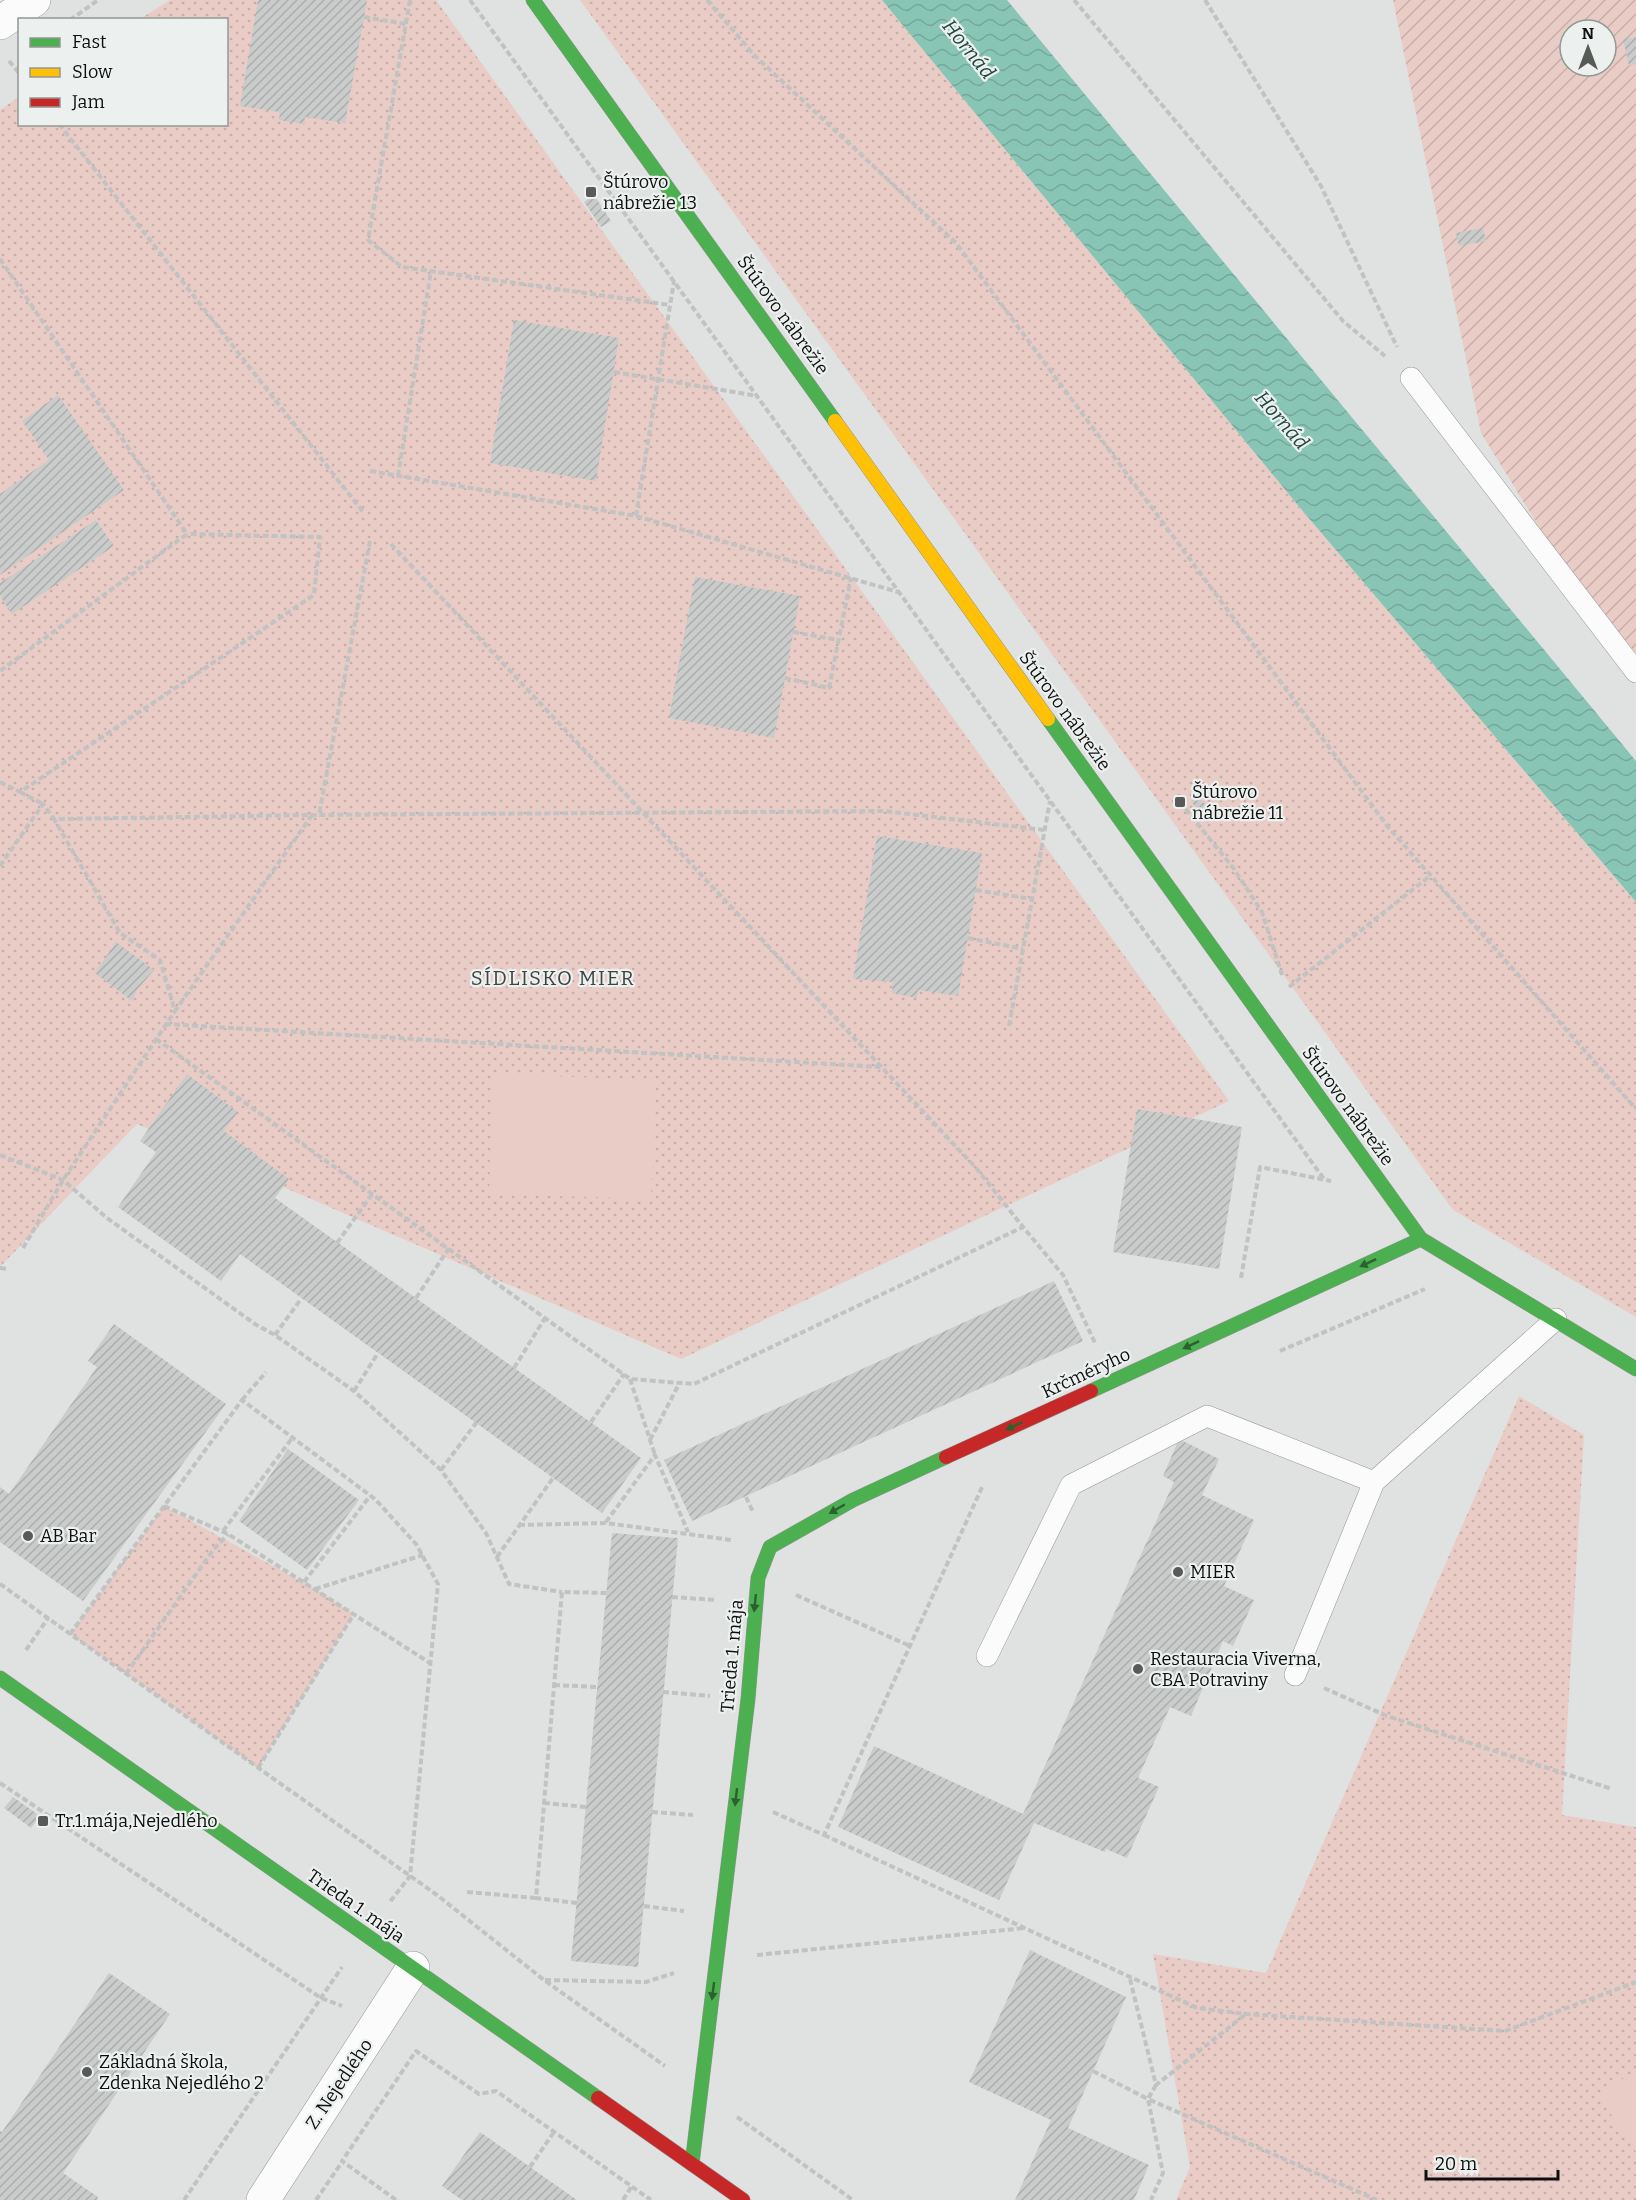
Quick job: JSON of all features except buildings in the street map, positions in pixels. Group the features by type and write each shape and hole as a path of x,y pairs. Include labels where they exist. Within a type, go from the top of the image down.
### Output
{"street":[{"path":"0,23 34,0"},
{"name":"Štúrovo nábrežie","path":"533,0 1421,1239 1636,1369"},
{"name":"Krčméryho","path":"770,1547 854,1500 1421,1239"},
{"name":"Trieda 1. mája","path":"692,2164 748,1699 758,1578 770,1547"},
{"name":"Trieda 1. mája","path":"0,1678 743,2200"},
{"name":"Z. Nejedlého","path":"263,2200 413,1968"}],"lane":[{"path":"1411,378 1636,672"},
{"path":"1295,1675 1374,1482 1556,1319"},
{"path":"987,1656 1071,1485 1207,1416 1374,1482"}],"path":[{"path":"73,18 99,0"},
{"path":"410,0 368,240 402,267 670,305"},
{"path":"470,0 1324,1180"},
{"path":"706,0 755,56 956,243 1388,827 1636,1109"},
{"path":"1074,0 1343,321 1411,378"},
{"path":"1205,0 1321,186 1411,378"},
{"path":"364,17 406,24"},
{"path":"9,60 18,71"},
{"path":"61,126 363,512"},
{"path":"0,259 187,534"},
{"path":"398,476 431,271"},
{"path":"636,516 674,281"},
{"path":"614,372 758,396"},
{"path":"370,471 636,516 899,592"},
{"path":"0,671 187,534 320,537 314,595 20,792"},
{"path":"319,815 370,541"},
{"path":"391,544 977,1169 1063,1275 1099,1353"},
{"path":"785,678 829,688 851,578"},
{"path":"793,632 838,640"},
{"path":"0,782 43,804 120,933 160,960 175,1011"},
{"path":"1009,1026 1050,800"},
{"path":"1180,802 1234,869 1262,912 1287,989 1430,876"},
{"path":"0,866 43,804"},
{"path":"54,819 640,810 884,810 1044,830"},
{"path":"23,1248 63,1180 165,1024 312,815"},
{"path":"976,890 1032,899"},
{"path":"968,938 1023,949"},
{"path":"1220,1035 1257,1010"},
{"path":"165,1024 880,1067"},
{"path":"156,1039 630,1378 694,1384 1023,1227"},
{"path":"0,1155 63,1180 107,1218 255,1324 275,1335 354,1391 441,1470 486,1533 509,1584 562,1592 606,1593"},
{"path":"1241,1282 1260,1167 1335,1182"},
{"path":"337,1243 373,1193"},
{"path":"416,1298 448,1248"},
{"path":"0,1268 8,1269"},
{"path":"275,1335 301,1299"},
{"path":"514,1368 545,1318"},
{"path":"354,1391 378,1353"},
{"path":"70,1634 242,1400 267,1372"},
{"path":"591,1422 624,1374"},
{"path":"519,1525 606,1522 688,1532 655,1455 630,1378"},
{"path":"650,1441 680,1382"},
{"path":"184,2200 365,1934 410,1876 438,1584 416,1545 370,1496 242,1400"},
{"path":"441,1470 476,1423"},
{"path":"223,1531 293,1437"},
{"path":"606,1522 655,1455"},
{"path":"497,1557 552,1478"},
{"path":"304,1582 370,1496"},
{"path":"164,1506 223,1531 430,1663"},
{"path":"126,1674 213,1550 228,1534"},
{"path":"315,1589 423,1556"},
{"path":"758,1578 910,1646"},
{"path":"0,1584 410,1876 544,1980 853,2200"},
{"path":"536,1898 562,1592"},
{"path":"258,1768 354,1614"},
{"path":"1295,1675 1386,1716 1612,1789"},
{"path":"554,1685 597,1687"},
{"path":"0,1783 321,1998 381,2020 416,2051 479,2094 496,2091 651,2200"},
{"path":"544,1803 586,1807"},
{"path":"824,1835 1130,1979 1197,2008 1246,2014 1505,2031 1636,1982"},
{"path":"467,1892 577,1903"},
{"path":"544,1980 646,1982 717,1959 1025,1928"},
{"path":"1130,1979 1156,2085"},
{"path":"1151,2200 1163,2173 1148,2099 1156,2085 1246,2014"},
{"path":"396,2200 342,2162 416,2051"},
{"path":"1093,2071 1148,2099 1377,2200"},
{"path":"530,2167 554,2132"},
{"path":"623,2200 632,2186"}],"shaded area":[{"path":"170,0 436,0 1229,1101 681,1359 137,1124 0,1267 0,110 18,98 18,126 228,126 228,18 142,18"},
{"path":"580,0 882,0 1301,509 1636,902 1636,1317 1453,1210"},
{"path":"1393,0 1636,0 1636,653 1575,585 1481,433"},
{"path":"493,1074 656,1080 651,1199 489,1194"},
{"path":"1519,1396 1584,1435 1562,1815 1636,1827 1636,2200 1176,2200 1190,2167 1153,1954 1266,1973"},
{"path":"164,1506 315,1589 354,1614 258,1768 70,1634"},
{"path":"1636,2070 1636,2152 1598,2095"}],"water":[{"name":"Hornád","path":"882,0 1007,0 1636,761 1636,902 1301,509"}],"traffic: fast":[{"path":"533,0 835,421"},
{"path":"1048,719 1421,1239 1636,1369"},
{"path":"1091,1391 1421,1239"},
{"path":"692,2164 748,1699 758,1578 770,1547 853,1500 946,1457"},
{"path":"0,1678 598,2098"}],"traffic: slow":[{"path":"835,421 1048,719"}],"traffic: jam":[{"path":"946,1457 1091,1391"},
{"path":"598,2098 743,2200"}],"place":[{"name":"Štúrovo nábrežie 13","path":"591,192"},
{"name":"Štúrovo nábrežie 11","path":"1180,802"},
{"name":"AB Bar","path":"28,1536"},
{"name":"MIER","path":"1178,1572"},
{"name":"Restauracia Viverna, CBA Potraviny","path":"1138,1669"},
{"name":"Tr.1.mája,Nejedlého","path":"43,1821"},
{"name":"Základná škola, Zdenka Nejedlého 2","path":"87,2072"}],"district":[{"name":"SÍDLISKO MIER","path":"553,978"}]}
